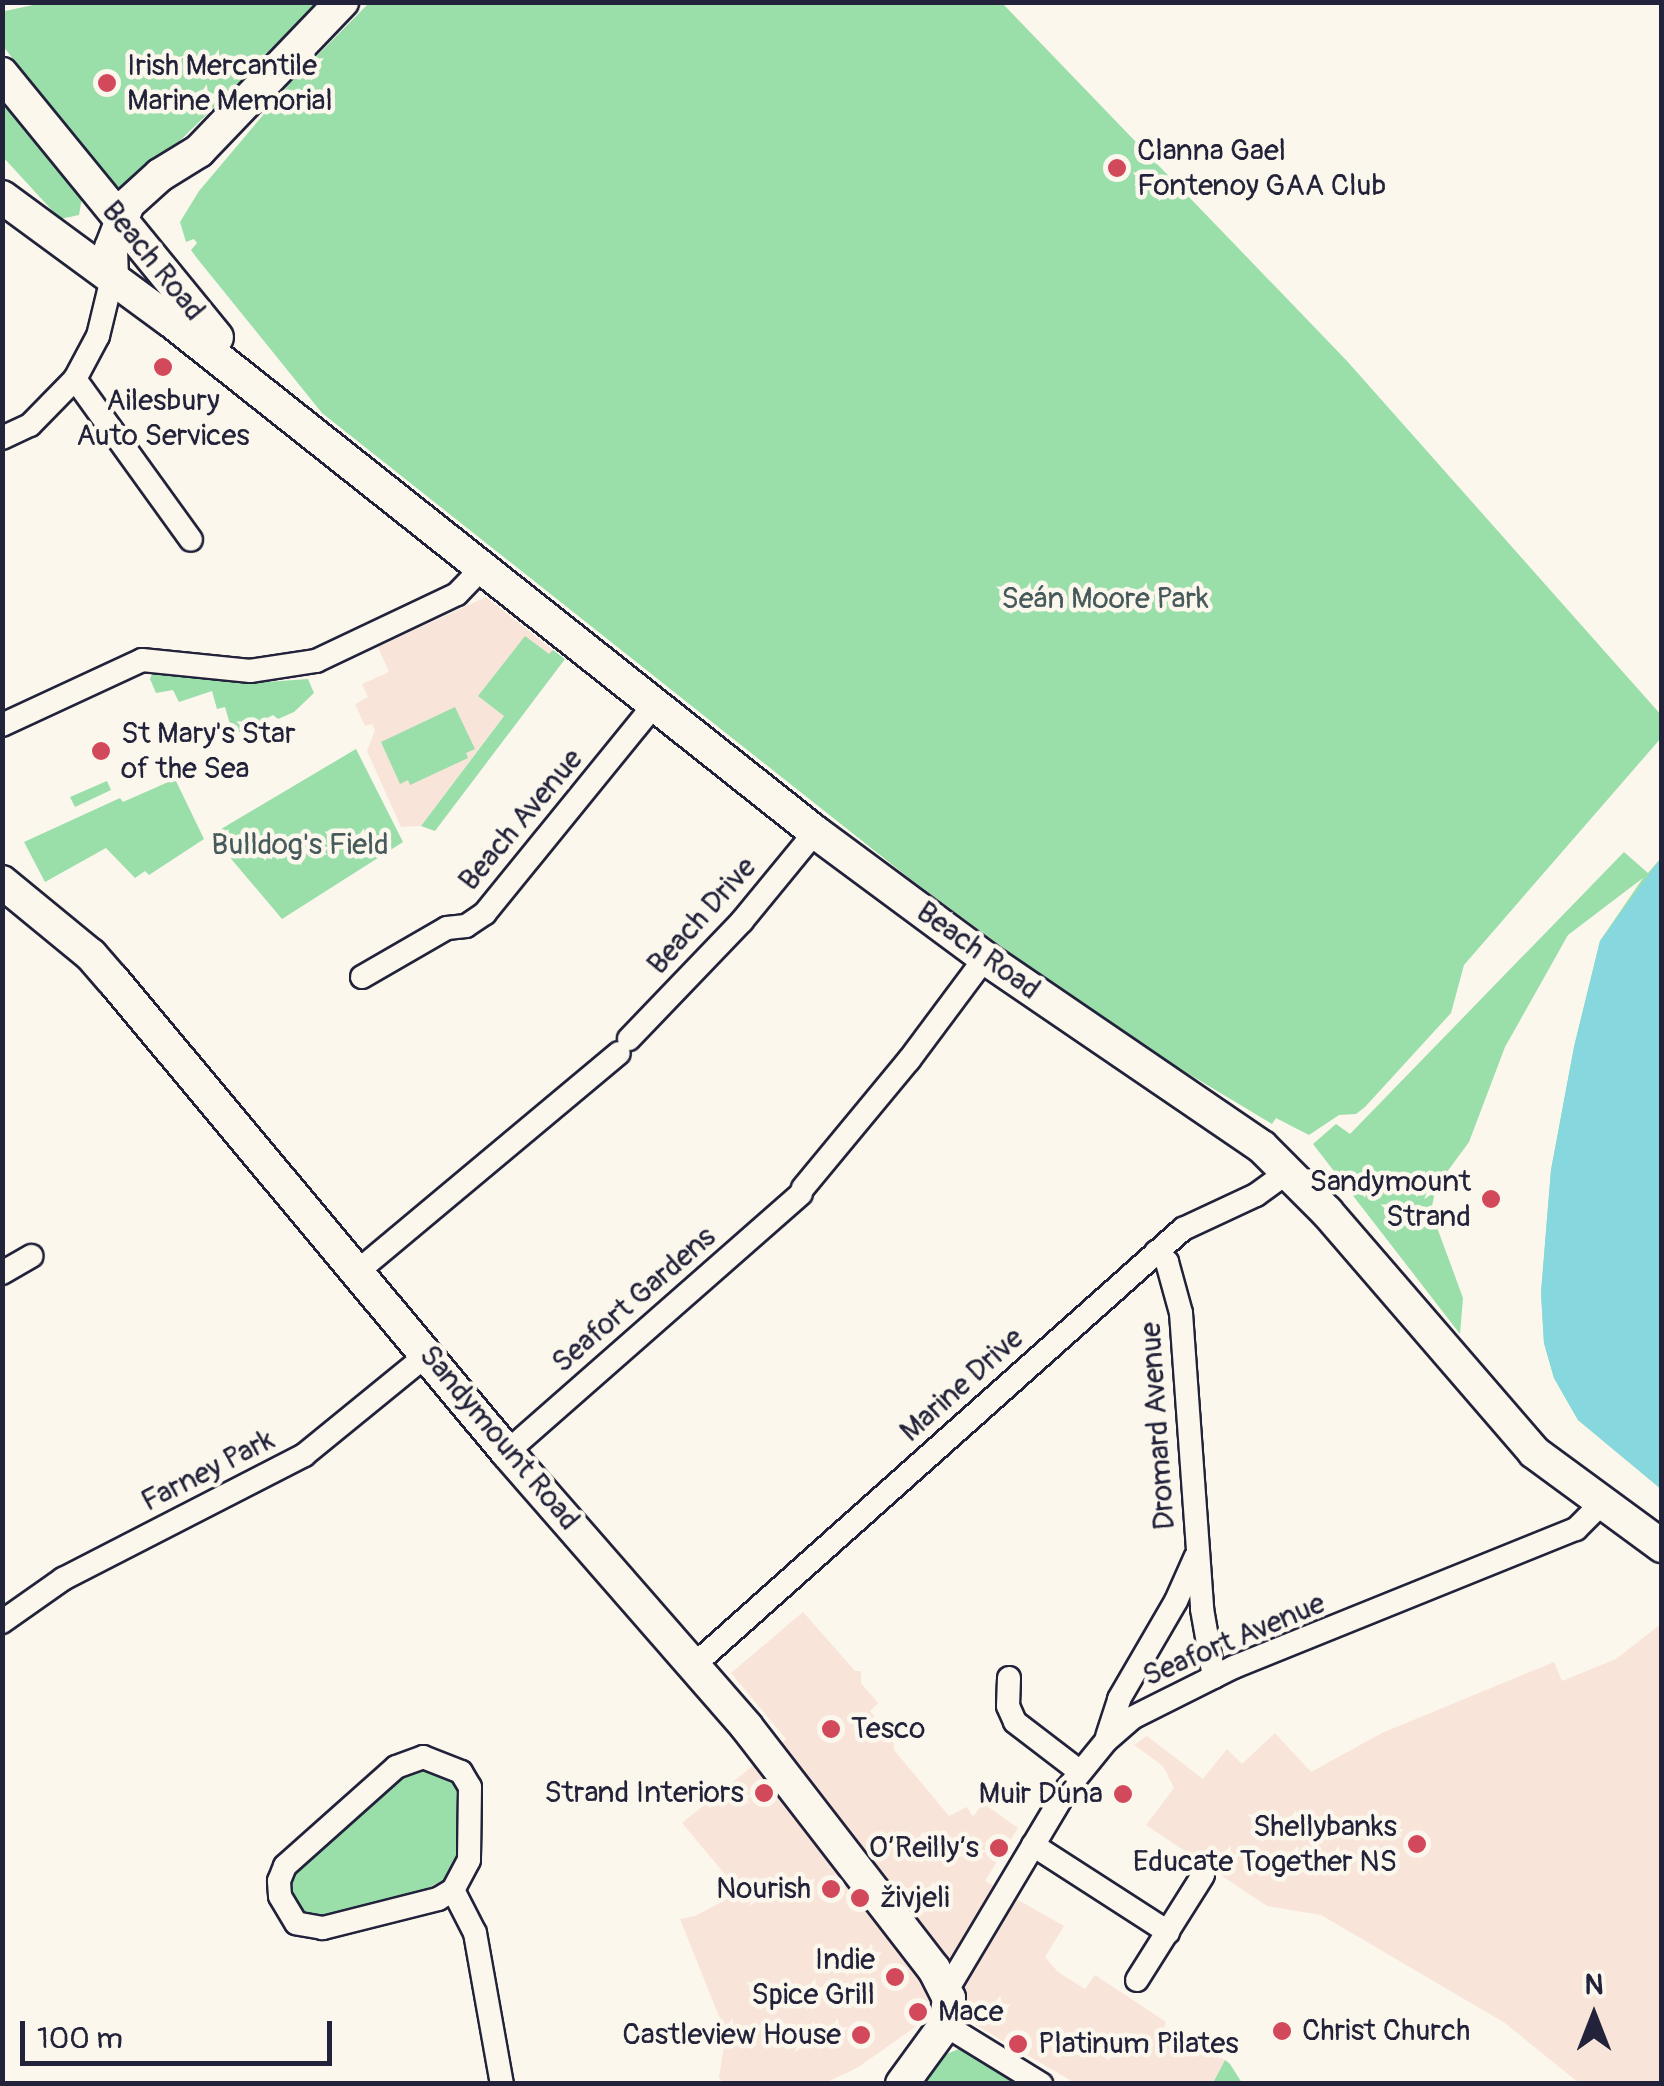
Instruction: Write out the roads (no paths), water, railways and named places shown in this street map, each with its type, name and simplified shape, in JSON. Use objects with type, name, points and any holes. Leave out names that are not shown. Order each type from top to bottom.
[{"type":"main road","points":[[112,278],[111,248],[128,204],[160,174],[199,151],[342,2]]},
{"type":"main road","name":"Beach Road","points":[[2,74],[196,315],[314,438]]},
{"type":"main road","name":"Beach Road","points":[[2,178],[43,231]]},
{"type":"main road","name":"Beach Road","points":[[2,197],[483,567],[816,832],[985,958],[1240,1131],[1327,1212],[1534,1452],[1662,1546]]},
{"type":"main road","name":"Sandymount Road","points":[[2,882],[91,955],[693,1666],[884,1902],[947,1990]]},
{"type":"main road","points":[[902,2084],[945,2025],[947,1990]]},
{"type":"street","points":[[2,438],[30,424],[75,379],[98,336],[112,278]]},
{"type":"street","points":[[75,379],[191,540]]},
{"type":"street","points":[[2,725],[142,660],[250,671],[316,661],[458,594],[483,567]]},
{"type":"street","name":"Beach Avenue","points":[[362,977],[446,928],[466,926],[484,913],[655,704]]},
{"type":"street","name":"Beach Drive","points":[[357,1272],[624,1046],[742,921],[816,832]]},
{"type":"street","name":"Seafort Gardens","points":[[508,1452],[802,1191],[985,958]]},
{"type":"street","name":"Marine Drive","points":[[693,1666],[1183,1229],[1256,1195],[1286,1174]]},
{"type":"street","name":"Dromard Avenue","points":[[1106,1740],[1119,1699],[1196,1553],[1181,1313],[1167,1262],[1156,1252]]},
{"type":"street","points":[[2,1273],[32,1256]]},
{"type":"street","name":"Farney Park","points":[[2,1622],[52,1585],[304,1455],[428,1354]]},
{"type":"street","name":"Seafort Avenue","points":[[947,1990],[1080,1771],[1106,1740],[1132,1718],[1214,1677],[1576,1529],[1603,1502]]},
{"type":"street","points":[[1196,1553],[1214,1677]]},
{"type":"street","points":[[1010,1678],[1008,1706],[1015,1722],[1080,1771]]},
{"type":"street","points":[[423,1756],[460,1772],[470,1786],[469,1860],[453,1890],[438,1899],[315,1928],[289,1916],[279,1881],[285,1866],[381,1780],[423,1756]]},
{"type":"street","points":[[1032,1845],[1168,1932]]},
{"type":"street","points":[[1136,1980],[1203,1875]]},
{"type":"street","points":[[453,1890],[466,1909],[475,1934],[502,2084]]},
{"type":"street","points":[[945,2025],[1041,2084]]},
{"type":"water","points":[[1661,858],[1661,1489],[1578,1420],[1554,1378],[1544,1343],[1541,1293],[1551,1170],[1574,1047],[1600,941]]},
{"type":"place","name":"Irish Mercantile Marine Memorial","points":[[107,83]]},
{"type":"place","name":"Clanna Gael Fontenoy GAA Club","points":[[1117,168]]},
{"type":"place","name":"Ailesbury Auto Services","points":[[163,367]]},
{"type":"place","name":"St Mary's Star of the Sea","points":[[101,751]]},
{"type":"place","name":"Sandymount Strand","points":[[1491,1199]]},
{"type":"place","name":"Tesco","points":[[831,1729]]},
{"type":"place","name":"Strand Interiors","points":[[764,1793]]},
{"type":"place","name":"Muir Dúna","points":[[1123,1794]]},
{"type":"place","name":"Shellybanks Educate Together NS","points":[[1417,1844]]},
{"type":"place","name":"O’Reilly’s","points":[[999,1848]]},
{"type":"place","name":"Nourish","points":[[831,1889]]},
{"type":"place","name":"živjeli","points":[[860,1898]]},
{"type":"place","name":"Indie Spice Grill","points":[[895,1977]]},
{"type":"place","name":"Mace","points":[[918,2012]]},
{"type":"place","name":"Christ Church","points":[[1282,2031]]},
{"type":"place","name":"Castleview House","points":[[861,2035]]},
{"type":"place","name":"Platinum Pilates","points":[[1018,2044]]},
{"type":"park label","name":"Seán Moore Park","points":[[1105,599]]},
{"type":"park label","name":"Bulldog's Field","points":[[300,845]]}]
